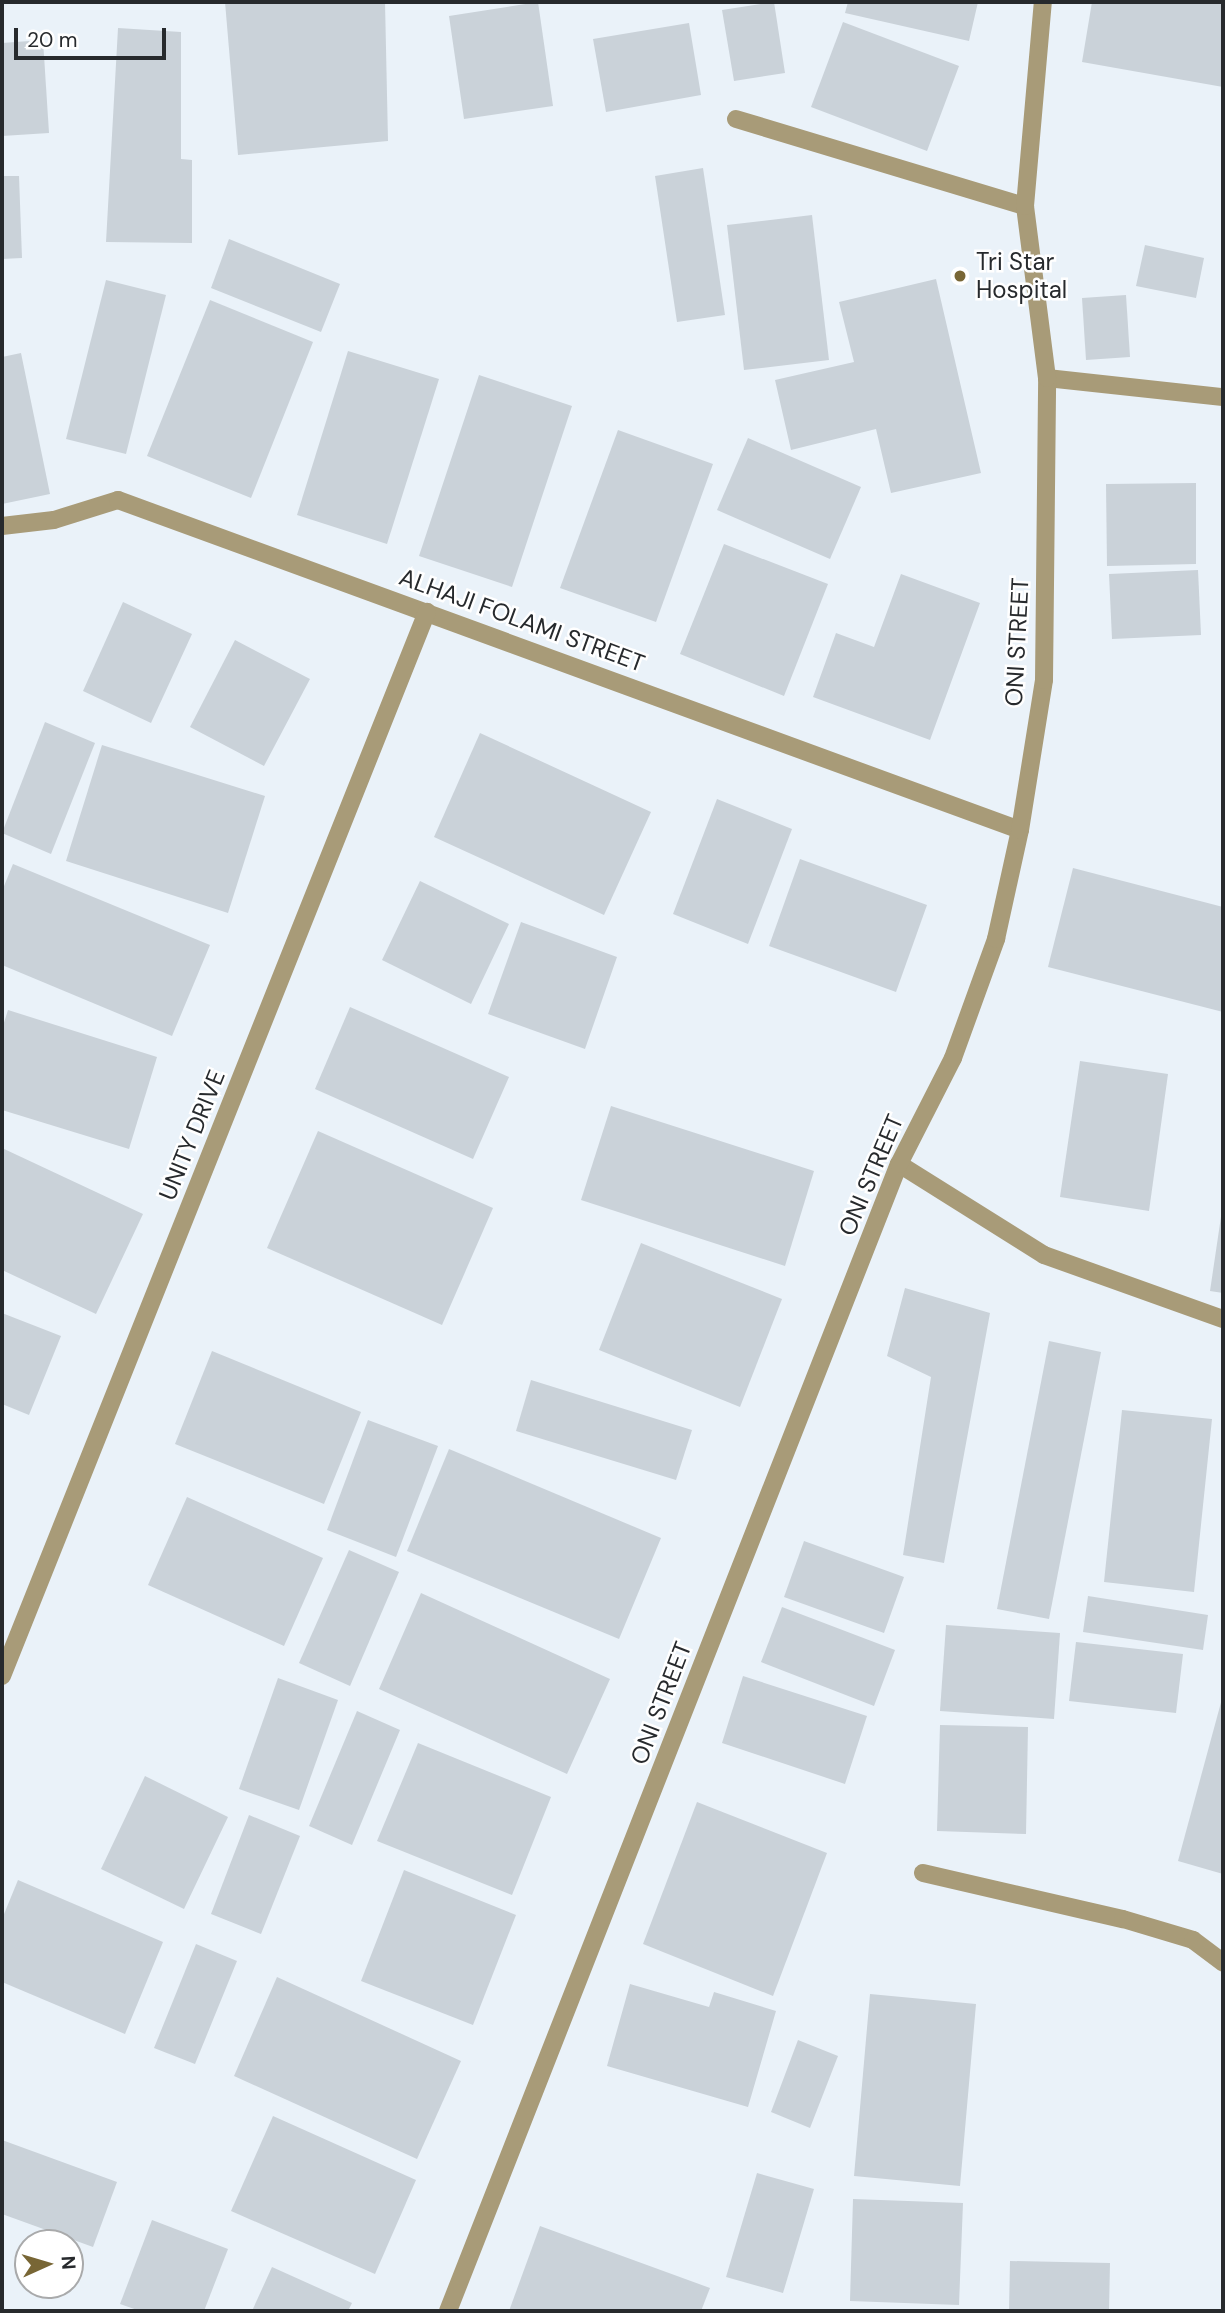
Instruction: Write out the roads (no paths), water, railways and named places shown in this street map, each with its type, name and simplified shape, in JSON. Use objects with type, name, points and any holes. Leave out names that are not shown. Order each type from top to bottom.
[{"type":"street","name":"ONI STREET","points":[[448,2311],[899,1164],[957,1046],[996,939],[1020,830],[1044,680],[1047,378],[1025,206],[1043,2]]},
{"type":"street","points":[[736,119],[1025,206]]},
{"type":"street","points":[[1047,378],[1223,397]]},
{"type":"street","name":"ALHAJI FOLAMI STREET","points":[[2,526],[54,520],[118,500],[1020,830]]},
{"type":"street","name":"UNITY DRIVE","points":[[2,1676],[427,611]]},
{"type":"street","points":[[899,1164],[1044,1255],[1223,1319]]},
{"type":"street","points":[[923,1873],[1123,1919],[1193,1940],[1223,1963]]},
{"type":"place","name":"Tri Star Hospital","points":[[960,276]]}]
